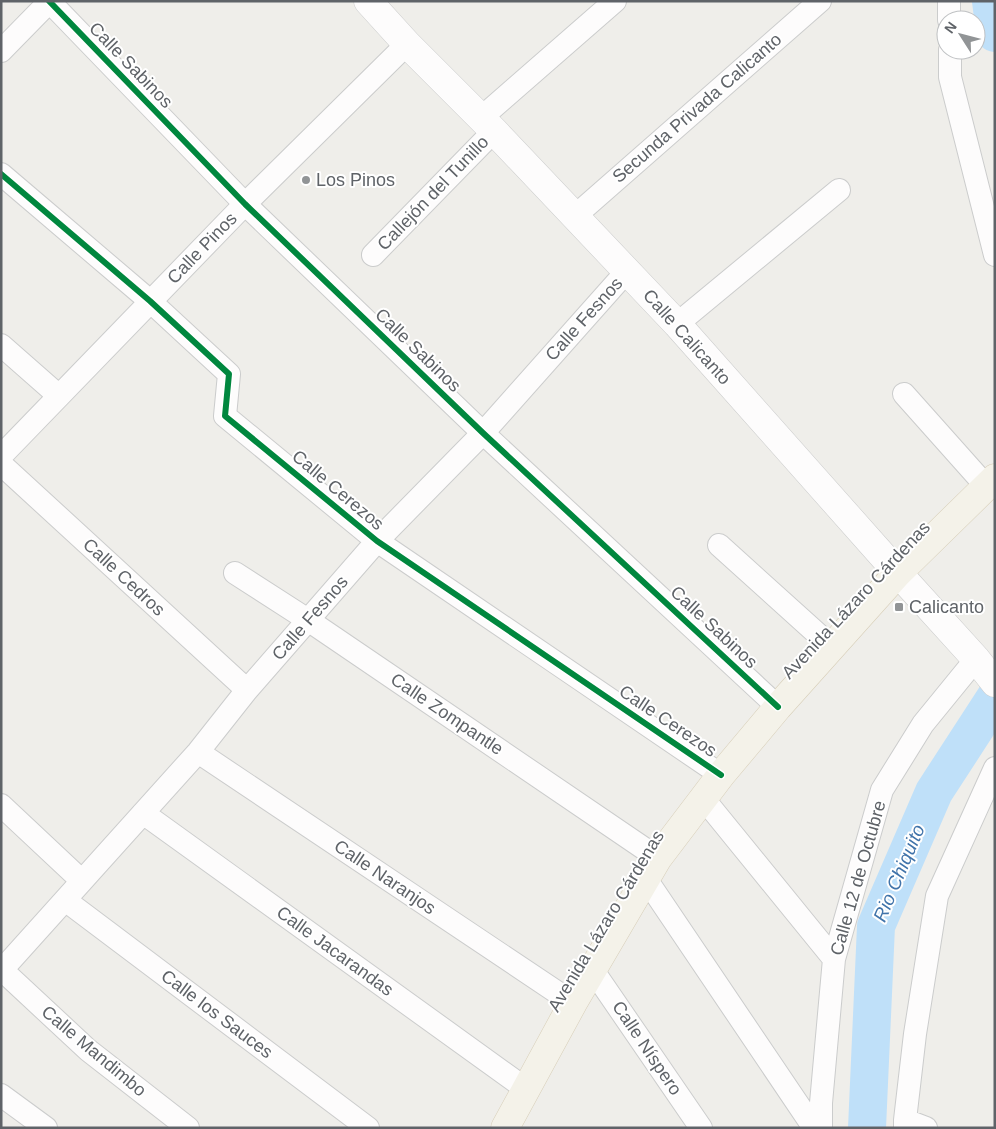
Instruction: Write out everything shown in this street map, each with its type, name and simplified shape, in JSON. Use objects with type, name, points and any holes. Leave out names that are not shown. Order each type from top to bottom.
[{"type":"main road","name":"Avenida Lázaro Cárdenas","points":[[505,1128],[572,1003],[652,868],[703,798],[778,708],[898,573],[990,482]]},
{"type":"street","name":"Calle Calicanto","points":[[368,1],[407,44],[487,124],[677,324],[986,672]]},
{"type":"street","name":"Callejón del Tunillo","points":[[373,255],[487,124],[615,1]]},
{"type":"street","name":"Secunda Privada Calicanto","points":[[575,216],[820,1]]},
{"type":"street","points":[[1,51],[49,2]]},
{"type":"street","name":"Calle Sabinos","points":[[49,2],[244,204],[483,433],[778,708]]},
{"type":"street","name":"Calle Pinos","points":[[1,456],[244,204],[407,44]]},
{"type":"street","points":[[950,60],[950,77],[995,255]]},
{"type":"street","name":"Calle Cerezos","points":[[1,174],[150,302],[229,374],[225,416],[377,541],[721,775]]},
{"type":"street","points":[[677,324],[840,190]]},
{"type":"street","name":"Calle Fesnos","points":[[2,970],[198,752],[247,690],[377,541],[483,433],[627,271]]},
{"type":"street","points":[[1,345],[59,396]]},
{"type":"street","points":[[904,394],[990,482]]},
{"type":"street","name":"Calle Cedros","points":[[1,464],[247,690]]},
{"type":"street","points":[[719,545],[832,647]]},
{"type":"street","name":"Calle Zompantle","points":[[234,573],[308,620],[652,868]]},
{"type":"street","name":"Calle 12 de Octubre","points":[[821,1128],[821,1103],[834,959],[882,790],[923,724],[986,672]]},
{"type":"street","name":"Calle Naranjos","points":[[198,752],[572,1003]]},
{"type":"street","points":[[926,1128],[905,1124],[915,1034],[937,896],[995,768]]},
{"type":"street","points":[[703,798],[834,959]]},
{"type":"street","points":[[1,805],[82,881]]},
{"type":"street","name":"Calle Jacarandas","points":[[143,813],[526,1089]]},
{"type":"street","points":[[652,868],[814,1128]]},
{"type":"street","name":"Calle los Sauces","points":[[65,900],[368,1128]]},
{"type":"street","name":"Calle Níspero","points":[[592,969],[701,1128]]},
{"type":"street","name":"Calle Mandimbo","points":[[2,970],[88,1050],[188,1128]]},
{"type":"street","points":[[1,1095],[46,1128]]},
{"type":"waterway","name":"Rio Chiquito","points":[[991,1],[995,33]]},
{"type":"waterway","name":"Rio Chiquito","points":[[867,1128],[876,926],[934,792],[995,698]]},
{"type":"cycle path","points":[[49,1],[245,204],[483,433],[778,707]]},
{"type":"cycle path","points":[[1,174],[150,301],[229,374],[225,416],[377,541],[721,775]]},
{"type":"place","name":"Los Pinos","points":[[306,180]]},
{"type":"place","name":"Calicanto","points":[[899,607]]}]
